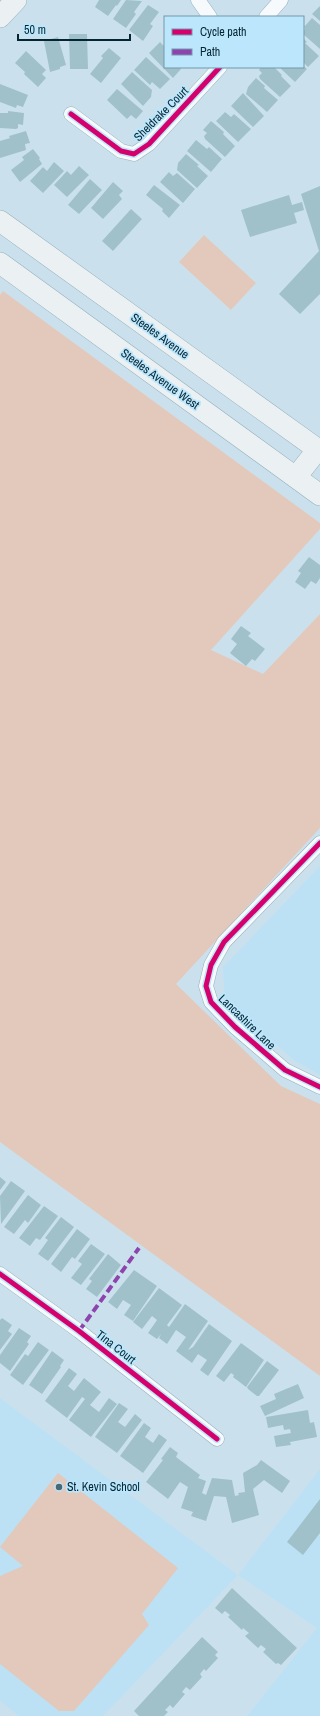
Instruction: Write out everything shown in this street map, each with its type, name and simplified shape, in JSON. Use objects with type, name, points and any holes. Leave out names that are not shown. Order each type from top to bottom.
[{"type":"main road","points":[[0,17],[16,0]]},
{"type":"main road","name":"Steeles Avenue","points":[[0,221],[319,450]]},
{"type":"main road","name":"Steeles Avenue West","points":[[0,264],[320,495]]},
{"type":"main road","points":[[296,477],[319,450]]},
{"type":"street","points":[[198,0],[209,16]]},
{"type":"street","points":[[267,16],[281,0]]},
{"type":"street","name":"Sheldrake Court","points":[[71,114],[121,151],[134,154],[149,144],[219,68]]},
{"type":"street","name":"Lancashire Lane","points":[[320,843],[224,942],[211,965],[206,986],[210,1002],[235,1027],[285,1070],[320,1087]]},
{"type":"street","name":"Tina Court","points":[[0,1274],[79,1331],[217,1439]]},
{"type":"shaded area","points":[[204,235],[256,283],[231,310],[179,262]]},
{"type":"shaded area","points":[[3,291],[320,523],[320,529],[211,650],[263,674],[320,614],[320,828],[176,984],[281,1086],[320,1104],[320,1376],[0,1142],[0,295]]},
{"type":"shaded area","points":[[320,866],[320,1075],[294,1060],[225,1001],[223,967]]},
{"type":"shaded area","name":"St. Kevin School","points":[[0,1398],[238,1575],[103,1716],[19,1716],[0,1701]]},
{"type":"shaded area","points":[[320,1469],[320,1716],[247,1716],[317,1628],[238,1575]]},
{"type":"shaded area","points":[[58,1473],[178,1568],[142,1614],[149,1625],[74,1711],[59,1711],[0,1664],[0,1576],[23,1566],[0,1547]]},
{"type":"building","points":[[99,0],[121,0],[108,16],[95,7]]},
{"type":"building","points":[[126,0],[142,1],[134,12],[136,14],[126,28],[113,19]]},
{"type":"building","points":[[148,5],[159,12],[150,24],[153,26],[143,41],[129,30]]},
{"type":"building","points":[[320,6],[320,21],[312,14]]},
{"type":"building","points":[[312,18],[320,25],[320,49],[304,35],[304,27]]},
{"type":"building","points":[[69,34],[87,34],[88,69],[70,69]]},
{"type":"building","points":[[58,37],[66,65],[60,67],[60,69],[50,72],[44,41]]},
{"type":"building","points":[[304,39],[307,42],[305,43],[319,56],[308,67],[304,63]]},
{"type":"building","points":[[160,42],[164,46],[164,68],[181,69],[173,78],[149,53]]},
{"type":"building","points":[[109,48],[121,58],[101,83],[90,74],[103,58],[101,56]]},
{"type":"building","points":[[26,51],[46,70],[42,74],[46,78],[38,87],[15,63]]},
{"type":"building","points":[[146,57],[170,79],[160,89],[152,82],[150,85],[134,70]]},
{"type":"building","points":[[304,67],[307,69],[295,82],[280,68],[304,68]]},
{"type":"building","points":[[260,68],[275,68],[291,86],[280,97],[260,79],[259,76],[262,73],[259,70]]},
{"type":"building","points":[[132,72],[152,90],[151,97],[143,106],[121,84]]},
{"type":"building","points":[[256,78],[265,86],[264,88],[278,100],[267,112],[246,94],[248,87]]},
{"type":"building","points":[[0,84],[28,95],[23,107],[17,105],[16,108],[0,102]]},
{"type":"building","points":[[117,89],[143,111],[136,119],[131,115],[127,119],[107,100]]},
{"type":"building","points":[[243,93],[264,116],[253,127],[231,106]]},
{"type":"building","points":[[8,111],[24,113],[23,125],[18,124],[18,128],[16,129],[0,128],[0,113],[8,113]]},
{"type":"building","points":[[225,112],[231,117],[234,114],[251,129],[238,142],[216,121]]},
{"type":"building","points":[[211,121],[224,132],[223,134],[235,146],[225,157],[205,139],[204,136],[207,133],[203,130]]},
{"type":"building","points":[[26,131],[30,143],[25,144],[26,150],[0,158],[0,141],[10,138],[9,136]]},
{"type":"building","points":[[196,140],[207,149],[209,147],[222,159],[211,172],[187,151]]},
{"type":"building","points":[[33,149],[40,158],[39,159],[42,164],[20,182],[11,170],[24,160],[22,157]]},
{"type":"building","points":[[186,154],[199,165],[197,166],[208,176],[197,188],[177,170],[178,163]]},
{"type":"building","points":[[54,162],[64,171],[43,193],[30,181],[43,167],[47,171]]},
{"type":"building","points":[[79,166],[89,175],[67,197],[54,185],[67,171],[71,175]]},
{"type":"building","points":[[169,172],[173,176],[177,173],[195,189],[183,203],[160,182]]},
{"type":"building","points":[[90,179],[102,190],[79,214],[68,205]]},
{"type":"building","points":[[113,182],[123,191],[119,195],[122,199],[103,219],[91,208]]},
{"type":"building","points":[[154,185],[180,205],[169,218],[162,211],[163,209],[146,195]]},
{"type":"building","points":[[320,186],[320,294],[300,314],[279,294],[319,251],[301,194]]},
{"type":"building","points":[[289,195],[292,205],[302,202],[304,210],[294,213],[297,223],[250,237],[241,210]]},
{"type":"building","points":[[131,209],[142,219],[113,251],[102,241]]},
{"type":"building","points":[[309,557],[320,565],[320,578],[316,584],[311,581],[305,589],[295,582],[301,573],[298,571]]},
{"type":"building","points":[[241,626],[251,633],[248,636],[265,649],[255,661],[252,659],[246,666],[230,653],[237,644],[231,639]]},
{"type":"building","points":[[0,1177],[6,1182],[0,1190]]},
{"type":"building","points":[[11,1181],[25,1191],[1,1224],[0,1196]]},
{"type":"building","points":[[28,1195],[41,1205],[28,1223],[25,1220],[14,1234],[4,1227]]},
{"type":"building","points":[[44,1206],[58,1216],[40,1240],[36,1238],[30,1246],[19,1238]]},
{"type":"building","points":[[61,1217],[74,1227],[48,1261],[38,1254],[48,1240],[45,1238]]},
{"type":"building","points":[[77,1229],[90,1239],[75,1259],[72,1257],[61,1272],[51,1264]]},
{"type":"building","points":[[91,1244],[105,1254],[81,1285],[71,1278],[82,1264],[78,1261]]},
{"type":"building","points":[[108,1254],[121,1265],[97,1297],[86,1289],[92,1281],[89,1279]]},
{"type":"building","points":[[134,1270],[157,1286],[133,1321],[124,1315],[131,1305],[123,1300],[117,1309],[108,1302]]},
{"type":"building","points":[[159,1288],[182,1305],[167,1325],[169,1327],[185,1304],[208,1321],[188,1350],[193,1347],[209,1324],[232,1341],[208,1376],[200,1370],[207,1360],[198,1354],[192,1363],[176,1351],[186,1337],[176,1330],[167,1344],[159,1338],[161,1334],[157,1339],[148,1333],[157,1320],[152,1316],[142,1329],[133,1322]]},
{"type":"building","points":[[2,1318],[12,1325],[8,1331],[12,1334],[0,1350],[0,1320]]},
{"type":"building","points":[[19,1328],[31,1336],[27,1342],[29,1344],[10,1371],[0,1363],[0,1355]]},
{"type":"building","points":[[38,1342],[49,1350],[23,1385],[10,1375],[25,1354],[28,1356]]},
{"type":"building","points":[[241,1343],[264,1360],[246,1387],[233,1377],[234,1375],[231,1373],[224,1382],[216,1376]]},
{"type":"building","points":[[52,1351],[64,1360],[60,1366],[61,1367],[42,1394],[29,1385]]},
{"type":"building","points":[[267,1361],[279,1370],[259,1396],[257,1396],[247,1387]]},
{"type":"building","points":[[69,1368],[77,1374],[68,1386],[74,1391],[84,1378],[101,1392],[90,1405],[99,1412],[109,1398],[117,1404],[91,1437],[69,1420],[85,1399],[82,1397],[67,1418],[45,1401]]},
{"type":"building","points":[[298,1384],[304,1398],[265,1416],[260,1406],[276,1399],[274,1394]]},
{"type":"building","points":[[119,1403],[128,1409],[118,1422],[125,1427],[135,1414],[142,1420],[117,1453],[95,1437]]},
{"type":"building","points":[[308,1410],[310,1423],[314,1422],[317,1437],[290,1442],[291,1445],[276,1447],[274,1436],[291,1433],[290,1429],[284,1430],[283,1425],[268,1428],[266,1417]]},
{"type":"building","points":[[144,1423],[151,1428],[145,1437],[153,1443],[159,1434],[167,1440],[143,1473],[120,1456]]},
{"type":"building","points":[[170,1447],[178,1453],[176,1457],[200,1475],[198,1478],[206,1481],[202,1493],[206,1495],[212,1478],[232,1480],[235,1496],[239,1495],[238,1493],[245,1492],[243,1473],[257,1465],[261,1460],[290,1481],[282,1493],[264,1480],[253,1489],[259,1515],[232,1523],[226,1497],[214,1496],[206,1521],[191,1516],[193,1512],[181,1508],[188,1487],[180,1482],[168,1499],[146,1482],[163,1460],[161,1459]]},
{"type":"building","points":[[320,1499],[320,1533],[303,1555],[287,1542]]},
{"type":"building","points":[[232,1588],[297,1648],[281,1665],[278,1663],[276,1664],[263,1652],[266,1649],[261,1645],[258,1648],[245,1636],[249,1633],[243,1628],[242,1630],[228,1617],[230,1615],[225,1611],[222,1614],[215,1608]]},
{"type":"building","points":[[202,1637],[218,1652],[215,1655],[218,1658],[206,1671],[204,1669],[200,1674],[202,1677],[190,1690],[186,1687],[182,1692],[185,1694],[173,1708],[170,1705],[165,1710],[168,1712],[164,1716],[139,1716],[134,1711]]},
{"type":"marked path","points":[[79,1331],[139,1248]]},
{"type":"cycle path","points":[[71,114],[121,151],[134,154],[149,144],[219,68]]},
{"type":"cycle path","points":[[320,843],[224,942],[211,965],[206,986],[211,1002],[235,1027],[285,1070],[320,1087]]},
{"type":"cycle path","points":[[0,1274],[79,1331],[217,1439]]},
{"type":"place","name":"St. Kevin School","points":[[59,1487]]}]
